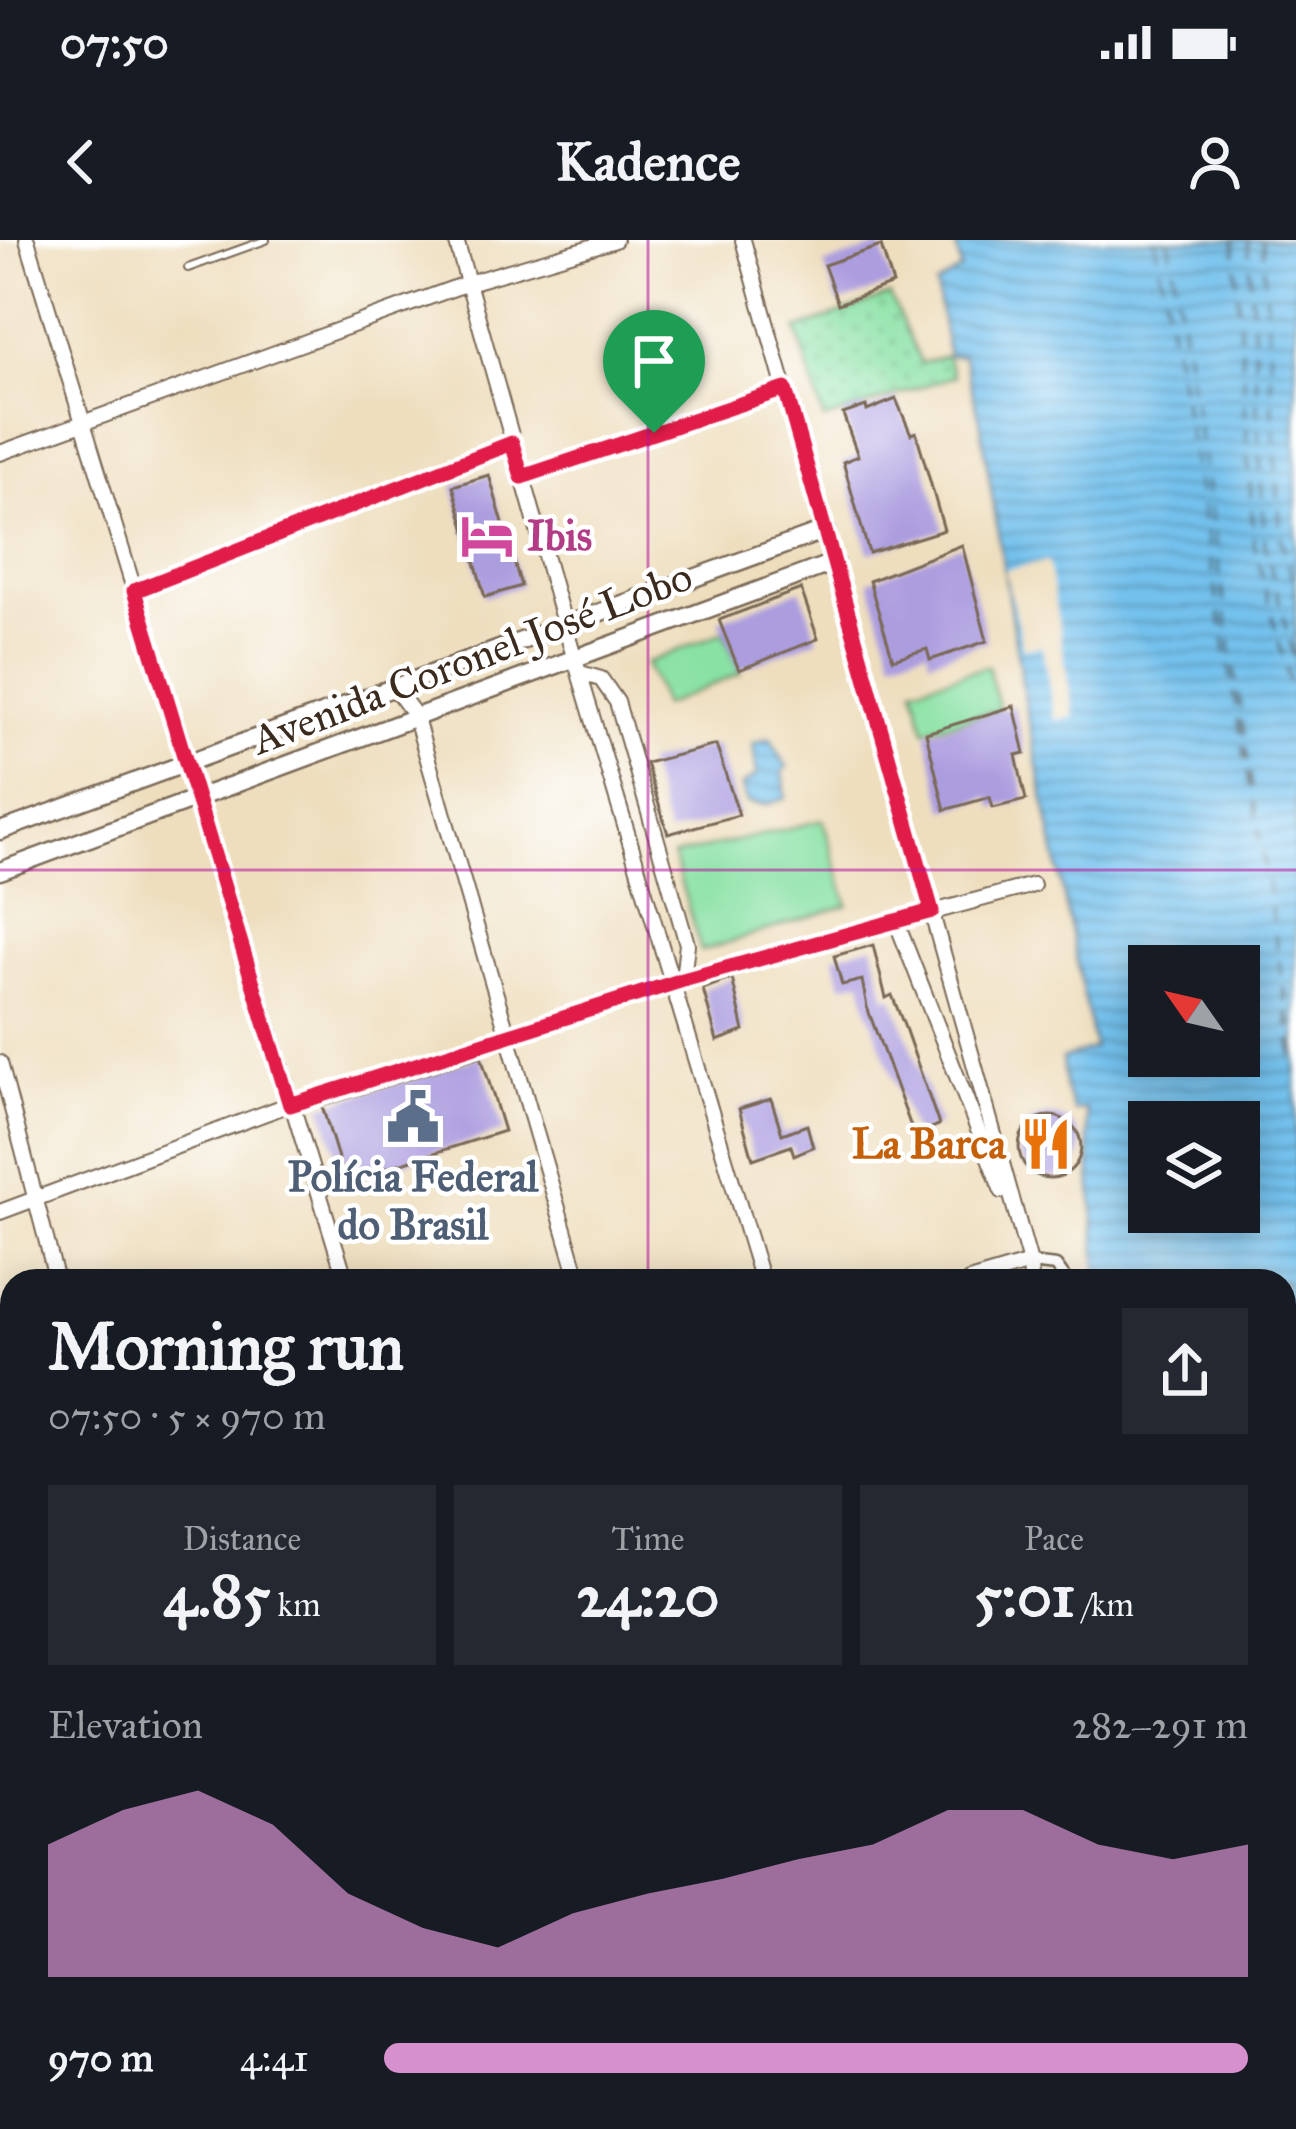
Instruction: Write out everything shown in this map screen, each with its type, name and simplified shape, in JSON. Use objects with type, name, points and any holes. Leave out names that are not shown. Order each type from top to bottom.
[{"type":"street","points":[[27,240],[342,1269]]},
{"type":"street","points":[[455,240],[564,623],[679,981],[759,1269]]},
{"type":"street","points":[[0,452],[468,283],[615,240]]},
{"type":"street","points":[[743,240],[1030,1269]]},
{"type":"street","points":[[522,477],[785,389]]},
{"type":"street","points":[[134,591],[512,443]]},
{"type":"street","name":"Avenida Coronel José Lobo","points":[[0,831],[826,530]]},
{"type":"street","name":"Avenida Coronel José Lobo","points":[[0,871],[415,715],[577,664],[835,562]]},
{"type":"street","points":[[577,664],[602,679],[617,702],[687,944],[679,981]]},
{"type":"street","points":[[394,687],[415,715],[576,1269]]},
{"type":"street","points":[[0,1212],[290,1105],[679,981],[1033,884]]},
{"type":"street","points":[[896,921],[1030,1262]]},
{"type":"street","points":[[0,1063],[54,1269]]},
{"type":"street","points":[[1008,1269],[1030,1262],[1058,1269]]},
{"type":"lane","points":[[188,268],[266,240]]},
{"type":"green space","points":[[890,295],[921,363],[946,356],[954,376],[824,420],[797,330]]},
{"type":"green space","points":[[723,632],[741,673],[663,706],[646,663]]},
{"type":"green space","points":[[988,666],[999,709],[925,730],[914,687]]},
{"type":"green space","points":[[823,820],[848,905],[701,951],[673,856]]},
{"type":"water","points":[[955,240],[1296,240],[1296,1269],[1098,1269],[1086,1109],[1074,1111],[1062,1059],[1094,1048],[1025,702],[980,420],[963,356],[948,356],[936,286],[961,270]]},
{"type":"water","points":[[770,738],[787,767],[783,771],[786,798],[765,805],[747,803],[741,786],[757,775],[753,743]]},
{"type":"pier","points":[[1048,562],[1074,717],[1055,720],[1042,646],[1023,648],[1005,570]]},
{"type":"building","points":[[881,246],[893,284],[838,304],[824,265]]},
{"type":"building","points":[[896,399],[911,434],[916,432],[944,530],[869,553],[843,462],[858,456],[843,414],[866,406],[867,411]]},
{"type":"building","name":"Ibis","points":[[489,475],[521,586],[485,597],[453,486]]},
{"type":"building","points":[[962,545],[987,641],[930,660],[927,649],[893,659],[869,581]]},
{"type":"building","points":[[801,589],[818,639],[739,670],[719,620]]},
{"type":"building","points":[[1014,706],[1025,753],[1016,755],[1026,800],[993,808],[990,797],[945,810],[926,733]]},
{"type":"building","points":[[716,745],[739,815],[668,834],[646,763]]},
{"type":"building","points":[[873,945],[886,998],[892,995],[939,1125],[914,1135],[867,1007],[862,980],[842,985],[834,956]]},
{"type":"building","points":[[732,978],[744,1031],[717,1041],[703,989]]},
{"type":"building","name":"Polícia Federal do Brasil","points":[[481,1056],[504,1131],[345,1181],[322,1106]]},
{"type":"building","points":[[771,1099],[782,1134],[807,1125],[813,1147],[794,1155],[791,1146],[753,1159],[739,1109]]},
{"type":"building","points":[[1050,1116],[1072,1125],[1081,1147],[1072,1169],[1050,1178],[1028,1169],[1019,1147],[1028,1125]]},
{"type":"ferry route","points":[[1155,240],[1250,788]]},
{"type":"ferry route","points":[[1169,240],[1296,1073]]},
{"type":"ferry route","points":[[1234,240],[1254,544],[1296,709]]},
{"type":"ferry route","points":[[1248,240],[1265,545],[1296,666]]},
{"type":"ferry route","points":[[1262,240],[1281,538],[1296,592]]},
{"type":"ferry route","points":[[1285,987],[1296,1050]]},
{"type":"place","name":"Ibis","points":[[487,536]]},
{"type":"place","name":"Polícia Federal do Brasil","points":[[413,1117]]},
{"type":"place","name":"La Barca","points":[[1046,1144]]},
{"type":"route","points":[[785,389],[932,911],[683,980],[290,1105],[134,591],[512,443],[522,477],[654,433],[785,389]]}]
